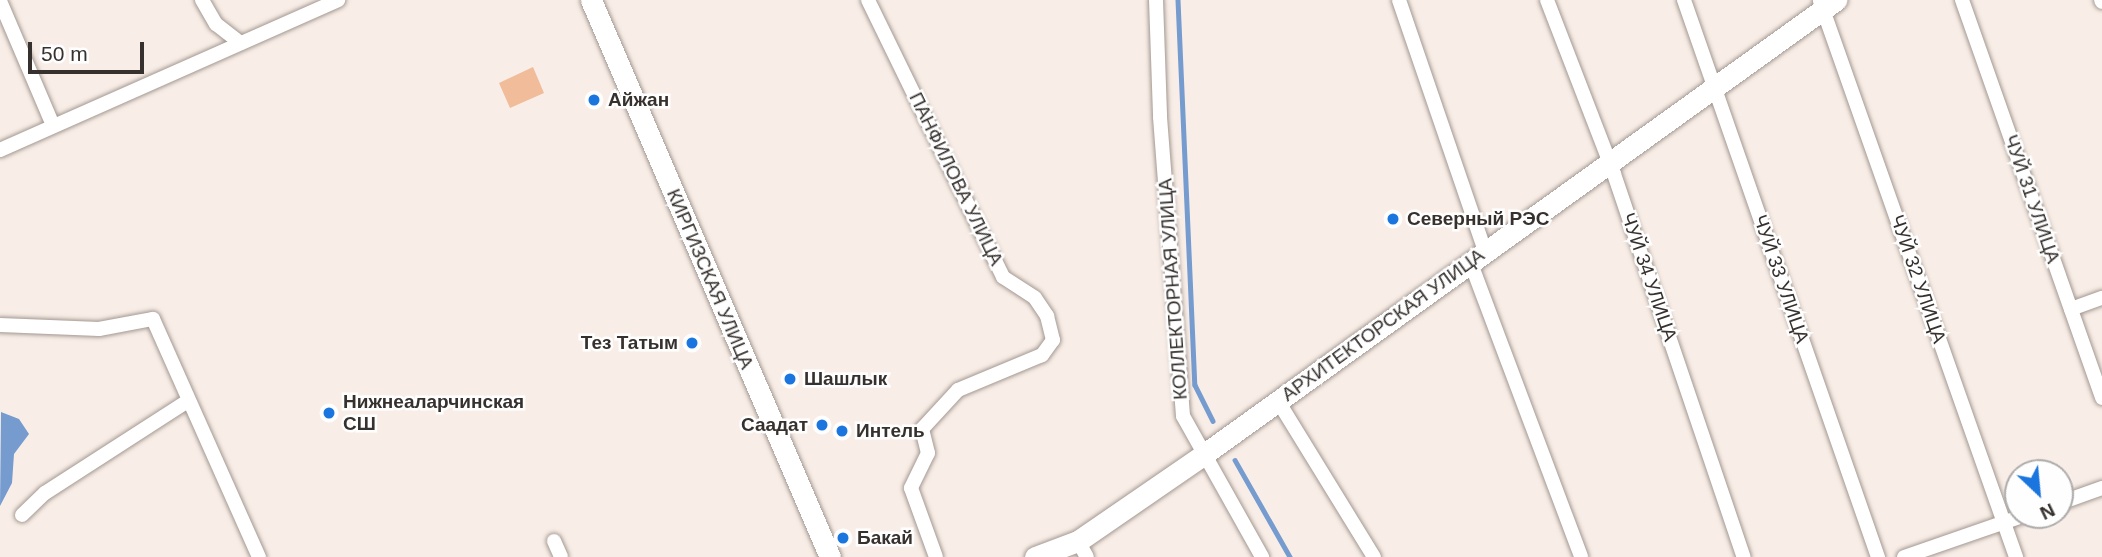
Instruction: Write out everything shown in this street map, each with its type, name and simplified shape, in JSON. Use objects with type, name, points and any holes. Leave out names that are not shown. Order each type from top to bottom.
[{"type":"street","points":[[202,0],[216,24],[240,43]]},
{"type":"street","points":[[0,150],[338,0]]},
{"type":"street","name":"КИРГИЗСКАЯ УЛИЦА","points":[[591,0],[830,557]]},
{"type":"street","name":"ПАНФИЛОВА УЛИЦА","points":[[868,0],[1003,276],[1035,298],[1047,316],[1053,340],[1042,355],[958,390],[922,429],[928,453],[911,488],[936,557]]},
{"type":"street","name":"КОЛЛЕКТОРНАЯ УЛИЦА","points":[[1156,0],[1160,117],[1183,416],[1262,557]]},
{"type":"street","points":[[1399,0],[1478,256],[1581,557]]},
{"type":"street","name":"ЧУЙ 34 УЛИЦА","points":[[1547,0],[1609,163],[1744,557]]},
{"type":"street","name":"ЧУЙ 33 УЛИЦА","points":[[1684,0],[1878,557]]},
{"type":"street","name":"ЧУЙ 31 УЛИЦА","points":[[1962,0],[2102,398]]},
{"type":"street","points":[[0,1],[52,125]]},
{"type":"street","name":"АРХИТЕКТОРСКАЯ УЛИЦА","points":[[1035,557],[1083,549],[1203,455],[1714,88],[1826,3]]},
{"type":"street","name":"ЧУЙ 32 УЛИЦА","points":[[1826,3],[2016,557]]},
{"type":"street","points":[[2071,309],[2102,298]]},
{"type":"street","points":[[0,325],[99,329],[153,319],[259,557]]},
{"type":"street","points":[[22,515],[45,493],[188,401]]},
{"type":"street","points":[[1278,401],[1374,557]]},
{"type":"street","points":[[2074,498],[2102,488]]},
{"type":"street","points":[[1904,557],[2003,522]]},
{"type":"street","points":[[554,541],[561,557]]},
{"type":"shaded area","points":[[533,67],[544,93],[510,108],[499,83]]},
{"type":"water","points":[[1,412],[19,419],[29,434],[14,454],[12,483],[0,506]]},
{"type":"waterway","points":[[1178,0],[1195,385],[1213,421]]},
{"type":"waterway","points":[[1235,460],[1290,557]]},
{"type":"place","name":"Айжан","points":[[594,100]]},
{"type":"place","name":"Северный РЭС","points":[[1393,219]]},
{"type":"place","name":"Тез Татым","points":[[692,343]]},
{"type":"place","name":"Шашлык","points":[[790,379]]},
{"type":"place","name":"Нижнеаларчинская СШ","points":[[329,413]]},
{"type":"place","name":"Саадат","points":[[822,425]]},
{"type":"place","name":"Интель","points":[[842,431]]},
{"type":"place","name":"Бакай","points":[[843,538]]}]
